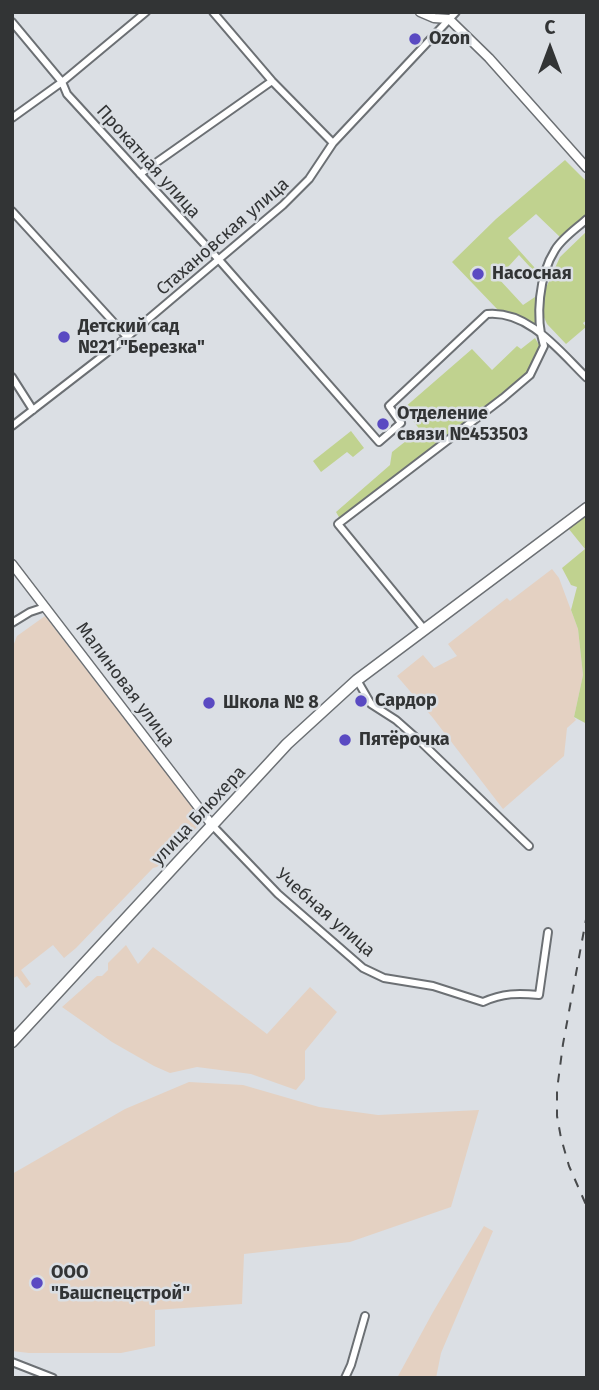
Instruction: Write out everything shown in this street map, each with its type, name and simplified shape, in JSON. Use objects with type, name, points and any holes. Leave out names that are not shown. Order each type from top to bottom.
[{"type":"main road","name":"улица Блюхера","points":[[12,1042],[287,744],[357,680],[587,508]]},
{"type":"street","points":[[12,118],[62,82],[146,12]]},
{"type":"street","points":[[213,12],[272,81],[333,143]]},
{"type":"street","points":[[420,12],[434,18],[452,16],[587,168]]},
{"type":"street","name":"Стахановская улица","points":[[12,426],[127,337],[283,205],[309,179],[333,143],[452,16]]},
{"type":"street","name":"Прокатная улица","points":[[12,22],[62,82],[67,94],[220,261],[379,442],[401,422],[388,406],[487,314],[505,314],[540,332]]},
{"type":"street","points":[[140,174],[272,81]]},
{"type":"street","points":[[12,211],[127,337]]},
{"type":"street","points":[[424,629],[338,524],[530,375],[544,346],[540,332],[540,292],[555,249],[587,219]]},
{"type":"street","points":[[540,332],[587,378]]},
{"type":"street","points":[[12,377],[33,410]]},
{"type":"street","name":"Малиновая улица","points":[[12,564],[212,825]]},
{"type":"street","points":[[12,623],[45,607]]},
{"type":"street","points":[[357,680],[371,704],[396,720],[422,743],[529,846]]},
{"type":"street","name":"Учебная улица","points":[[212,825],[278,894],[363,968],[384,978],[433,986],[483,1002],[510,993],[539,995],[548,932]]},
{"type":"street","points":[[345,1378],[365,1316]]},
{"type":"street","points":[[12,1362],[53,1378]]},
{"type":"shaded area","points":[[552,569],[559,578],[578,629],[583,675],[574,717],[576,720],[567,728],[564,756],[503,809],[397,676],[423,655],[434,668],[457,656],[448,644],[507,598],[510,601]]},
{"type":"shaded area","points":[[45,616],[200,816],[199,825],[153,868],[76,948],[64,958],[53,945],[21,970],[31,984],[26,988],[17,976],[12,979],[12,649],[17,636]]},
{"type":"shaded area","points":[[126,945],[138,964],[153,947],[267,1034],[310,987],[337,1012],[305,1051],[305,1079],[296,1090],[251,1074],[197,1067],[170,1073],[112,1042],[62,1007],[97,976],[102,976],[108,970],[108,963]]},
{"type":"shaded area","points":[[189,1082],[243,1085],[319,1107],[378,1115],[479,1110],[451,1207],[350,1242],[244,1254],[242,1304],[155,1310],[155,1346],[121,1353],[12,1351],[12,1174],[125,1109]]},
{"type":"shaded area","points":[[484,1226],[493,1231],[441,1353],[436,1378],[397,1378],[433,1312]]},
{"type":"green space","points":[[565,160],[587,182],[587,213],[561,238],[536,214],[508,238],[535,268],[541,279],[519,255],[498,278],[523,305],[538,295],[537,322],[534,324],[508,311],[498,310],[452,262],[496,219]]},
{"type":"green space","points":[[587,231],[587,320],[583,323],[586,327],[566,344],[547,324],[543,315],[545,290],[560,257]]},
{"type":"green space","points":[[535,338],[541,348],[527,374],[340,519],[336,512],[390,465],[392,452],[420,430],[404,408],[472,349],[492,370],[517,346],[521,349]]},
{"type":"green space","points":[[351,431],[364,448],[353,457],[347,452],[321,472],[313,461]]},
{"type":"green space","points":[[587,514],[587,724],[574,717],[583,675],[578,629],[571,610],[577,587],[571,585],[562,568],[585,549],[568,528]]},
{"type":"railway","points":[[587,914],[557,1090],[557,1116],[561,1138],[569,1166],[587,1207]]},
{"type":"place","name":"Ozon","points":[[415,39]]},
{"type":"place","name":"Насосная","points":[[478,274]]},
{"type":"place","name":"Детский сад №21 \"Березка\"","points":[[64,337]]},
{"type":"place","name":"Отделение связи №453503","points":[[383,424]]},
{"type":"place","name":"Сардор","points":[[361,701]]},
{"type":"place","name":"Школа № 8","points":[[209,703]]},
{"type":"place","name":"Пятёрочка","points":[[345,740]]},
{"type":"place","name":"ООО \"Башспецстрой\"","points":[[37,1283]]}]
